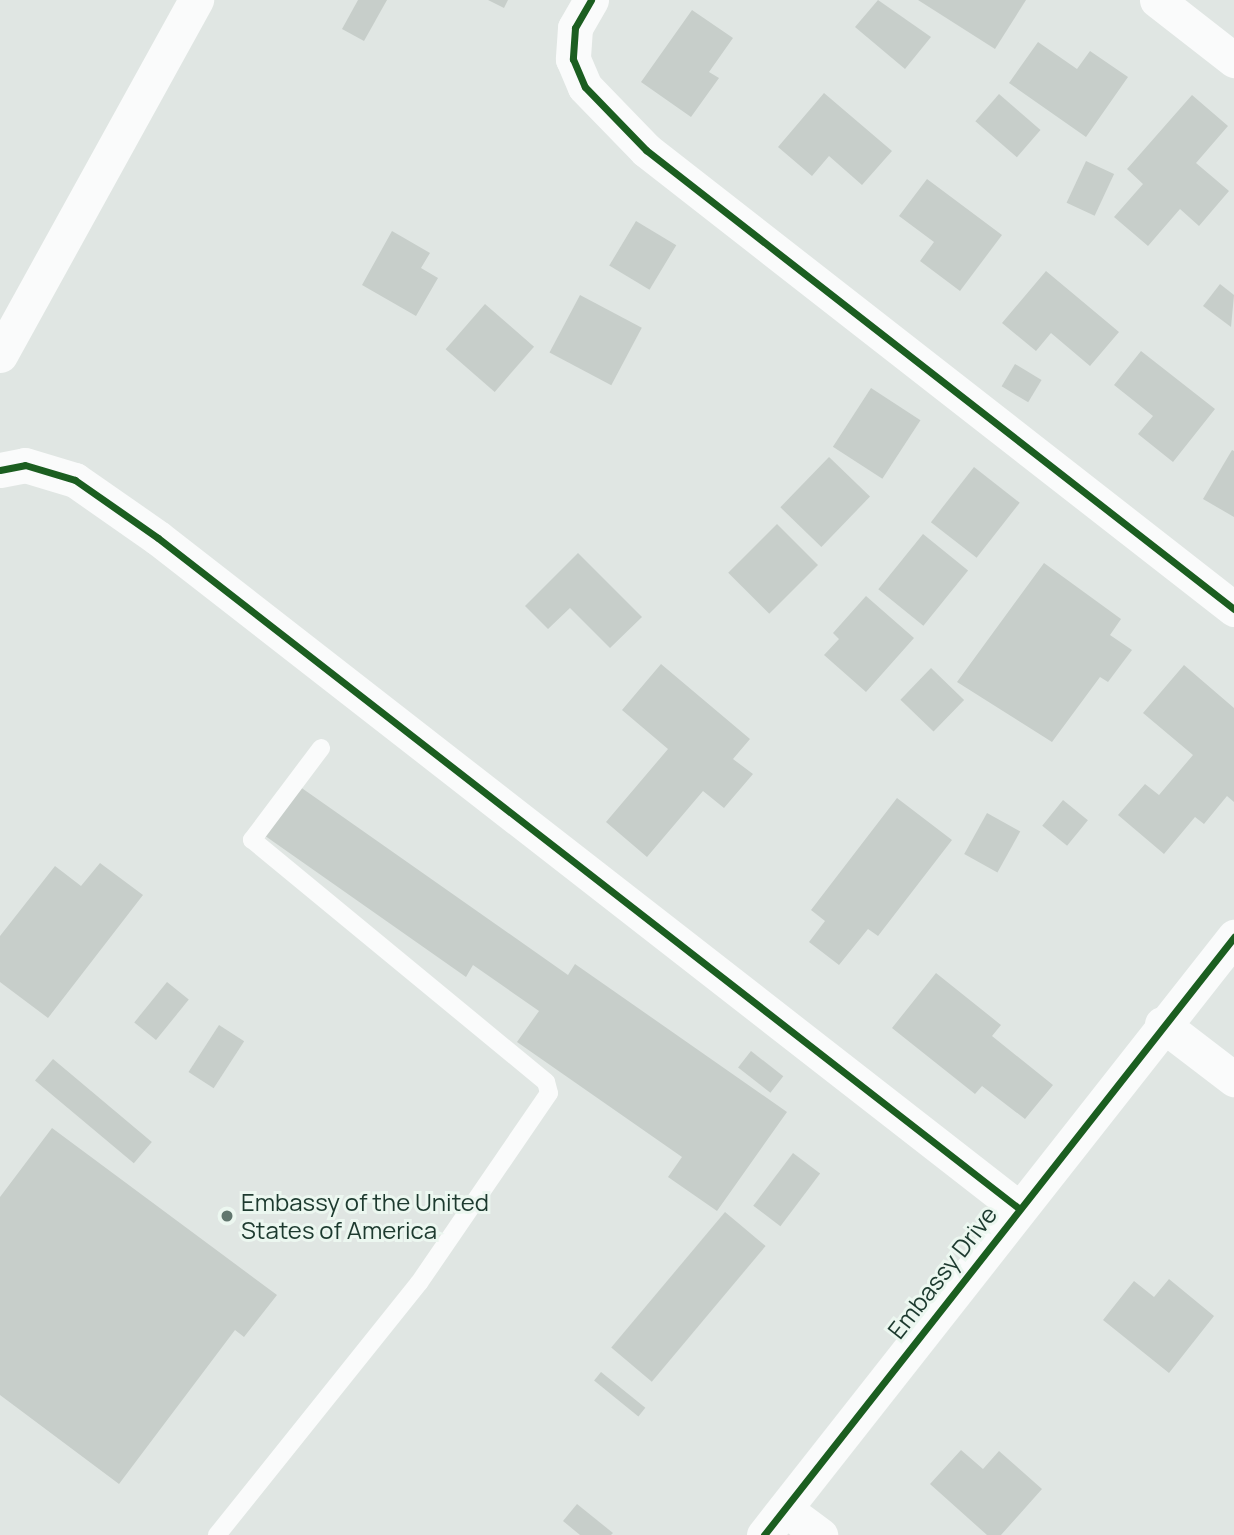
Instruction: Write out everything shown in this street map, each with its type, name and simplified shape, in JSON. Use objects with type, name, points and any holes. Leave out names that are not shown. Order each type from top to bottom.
[{"type":"street","points":[[0,355],[196,0]]},
{"type":"street","points":[[591,0],[575,28],[573,59],[585,87],[646,150],[1234,609]]},
{"type":"street","points":[[1157,0],[1234,60]]},
{"type":"street","points":[[0,470],[25,465],[75,480],[158,538],[1017,1207]]},
{"type":"street","name":"Embassy Drive","points":[[774,1522],[1017,1207],[1234,937]]},
{"type":"street","points":[[1162,1024],[1234,1079]]},
{"type":"street","points":[[774,1522],[820,1535]]},
{"type":"lane","points":[[217,1535],[419,1283],[547,1105],[549,1093],[546,1082],[252,840],[321,748]]},
{"type":"building","points":[[358,0],[387,0],[364,41],[342,29]]},
{"type":"building","points":[[488,0],[508,0],[504,8]]},
{"type":"building","points":[[878,0],[931,37],[905,69],[855,27]]},
{"type":"building","points":[[918,0],[1026,0],[995,49]]},
{"type":"building","points":[[692,10],[733,38],[709,72],[719,78],[691,117],[641,82]]},
{"type":"building","points":[[1038,42],[1077,69],[1090,51],[1128,77],[1086,137],[1009,83]]},
{"type":"building","points":[[824,93],[892,151],[862,185],[829,156],[812,176],[778,147]]},
{"type":"building","points":[[999,94],[1041,130],[1017,157],[975,121]]},
{"type":"building","points":[[1192,95],[1228,126],[1196,163],[1229,191],[1199,226],[1180,209],[1148,246],[1114,217],[1143,184],[1127,169]]},
{"type":"building","points":[[1086,161],[1114,174],[1095,216],[1067,203]]},
{"type":"building","points":[[927,179],[1002,235],[960,291],[920,261],[934,242],[899,216]]},
{"type":"building","points":[[636,221],[676,245],[650,290],[609,266]]},
{"type":"building","points":[[392,231],[430,253],[421,268],[438,278],[416,316],[362,285]]},
{"type":"building","points":[[1046,271],[1119,332],[1090,366],[1051,333],[1036,351],[1002,323]]},
{"type":"building","points":[[1220,284],[1234,295],[1231,327],[1203,306]]},
{"type":"building","points":[[580,295],[642,328],[611,385],[549,352]]},
{"type":"building","points":[[485,304],[534,347],[495,392],[446,349]]},
{"type":"building","points":[[1141,351],[1215,409],[1173,462],[1138,434],[1153,416],[1114,385]]},
{"type":"building","points":[[1015,364],[1042,380],[1028,402],[1002,386]]},
{"type":"building","points":[[871,388],[920,420],[882,479],[833,447]]},
{"type":"building","points":[[1232,450],[1234,451],[1234,517],[1203,499]]},
{"type":"building","points":[[829,457],[870,497],[821,547],[780,507]]},
{"type":"building","points":[[974,467],[1020,503],[977,558],[931,522]]},
{"type":"building","points":[[777,524],[818,565],[769,614],[728,573]]},
{"type":"building","points":[[923,534],[968,571],[923,626],[878,589]]},
{"type":"building","points":[[578,553],[642,617],[610,648],[570,608],[548,629],[525,606]]},
{"type":"building","points":[[1044,563],[1121,619],[1110,635],[1132,650],[1108,682],[1100,677],[1052,742],[957,682]]},
{"type":"building","points":[[866,596],[914,638],[866,692],[824,655],[839,639],[833,633]]},
{"type":"building","points":[[661,664],[750,739],[733,759],[753,774],[724,808],[703,791],[647,857],[606,822],[668,749],[622,710]]},
{"type":"building","points":[[1184,665],[1234,708],[1234,802],[1227,796],[1204,824],[1195,817],[1164,854],[1118,815],[1145,784],[1159,795],[1193,755],[1143,713]]},
{"type":"building","points":[[931,668],[964,700],[934,732],[900,700]]},
{"type":"building","points":[[296,784],[568,975],[575,964],[787,1112],[717,1211],[668,1177],[682,1157],[517,1042],[539,1011],[473,965],[466,977],[261,833]]},
{"type":"building","points":[[897,798],[952,840],[878,936],[868,929],[839,965],[809,942],[825,921],[811,910]]},
{"type":"building","points":[[1063,800],[1088,820],[1067,846],[1042,826]]},
{"type":"building","points":[[987,813],[1020,831],[997,873],[964,854]]},
{"type":"building","points":[[100,863],[143,895],[48,1018],[0,982],[0,936],[55,866],[81,886]]},
{"type":"building","points":[[936,973],[1001,1025],[992,1036],[1053,1085],[1025,1119],[982,1086],[975,1094],[892,1028]]},
{"type":"building","points":[[167,982],[189,1000],[156,1040],[134,1022]]},
{"type":"building","points":[[219,1025],[244,1041],[214,1088],[189,1072]]},
{"type":"building","points":[[751,1051],[783,1076],[770,1093],[738,1068]]},
{"type":"building","points":[[53,1059],[152,1142],[134,1163],[35,1080]]},
{"type":"building","points":[[52,1128],[277,1295],[244,1337],[235,1330],[119,1484],[0,1395],[0,1197]]},
{"type":"building","points":[[793,1153],[820,1173],[780,1226],[753,1206]]},
{"type":"building","points":[[725,1212],[766,1246],[652,1382],[611,1348]]},
{"type":"building","points":[[1169,1279],[1214,1316],[1169,1373],[1103,1320],[1134,1281],[1154,1297]]},
{"type":"building","points":[[601,1372],[645,1408],[638,1416],[594,1381]]},
{"type":"building","points":[[961,1450],[983,1469],[999,1451],[1042,1489],[1001,1535],[987,1535],[930,1484]]},
{"type":"building","points":[[577,1504],[613,1533],[580,1535],[563,1521]]},
{"type":"cycle path","points":[[591,0],[575,28],[573,59],[585,87],[646,150],[1234,609]]},
{"type":"cycle path","points":[[0,470],[25,465],[75,480],[158,538],[1017,1207]]},
{"type":"cycle path","points":[[764,1535],[1234,937]]},
{"type":"place","name":"Embassy of the United States of America","points":[[227,1216]]}]
